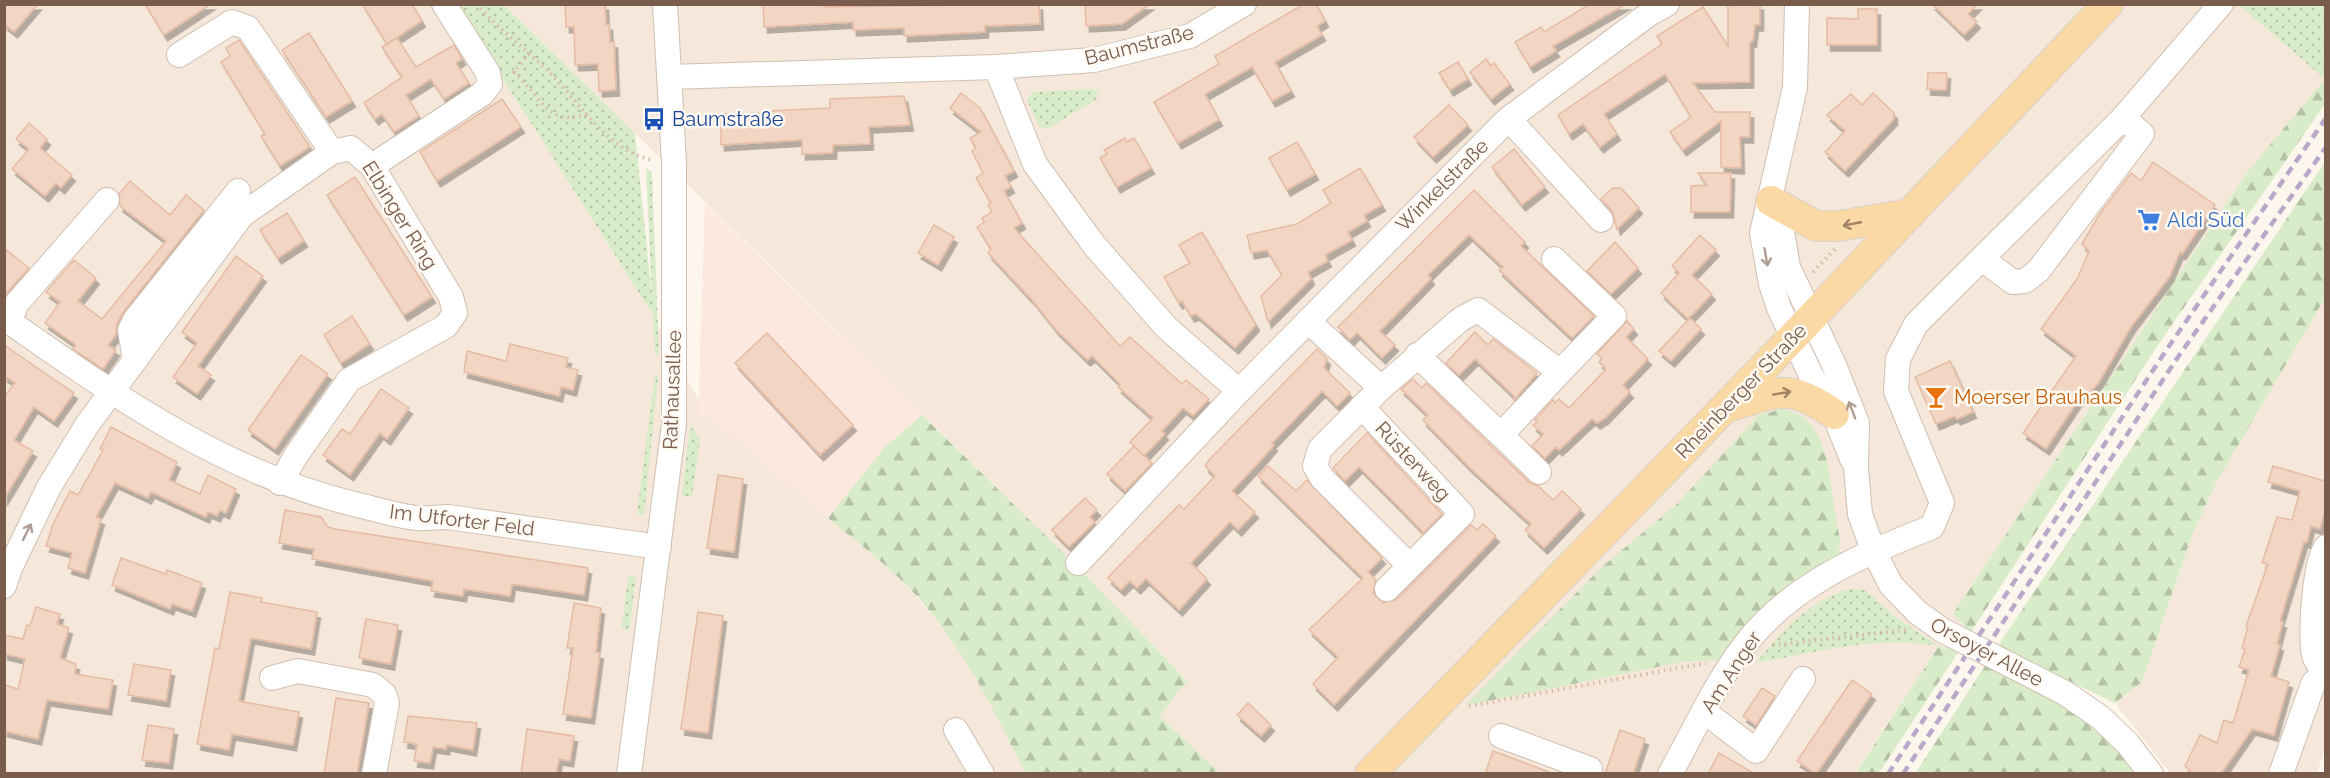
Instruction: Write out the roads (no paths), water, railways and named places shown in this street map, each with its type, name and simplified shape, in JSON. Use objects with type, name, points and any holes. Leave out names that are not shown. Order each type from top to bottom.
[{"type":"main road","name":"Rheinberger Straße","points":[[1370,774],[1803,327],[2108,4]]},
{"type":"main road","points":[[1771,201],[1816,226],[1839,226],[1910,214]]},
{"type":"main road","points":[[1726,407],[1789,391],[1808,396],[1834,414]]},
{"type":"street","points":[[372,166],[482,93],[490,84],[488,73],[444,4]]},
{"type":"street","name":"Rathausallee","points":[[629,774],[674,424],[674,163],[665,4]]},
{"type":"street","name":"Winkelstraße","points":[[1078,563],[1239,391],[1509,118],[1649,14],[1667,4]]},
{"type":"street","points":[[1797,4],[1796,87],[1762,233],[1771,284],[1803,327]]},
{"type":"street","name":"Am Anger","points":[[1670,774],[1736,657],[1775,612],[1794,596],[1873,550],[1932,527],[1942,503],[1896,391],[1898,359],[1916,324],[2123,118],[2221,4]]},
{"type":"street","name":"Baumstraße","points":[[669,77],[996,67],[1094,60],[1190,36],[1229,8]]},
{"type":"street","points":[[4,586],[10,568],[49,487],[87,424],[242,215],[332,152],[248,28],[232,22],[179,55]]},
{"type":"street","points":[[996,67],[1035,164],[1094,245],[1167,328],[1239,391]]},
{"type":"street","points":[[1509,118],[1601,220]]},
{"type":"street","points":[[1982,259],[2013,282],[2025,281],[2038,271],[2142,134],[2123,118]]},
{"type":"street","name":"Elbinger Ring","points":[[280,483],[297,454],[349,380],[446,326],[455,313],[451,297],[372,166],[351,148],[332,152]]},
{"type":"street","points":[[135,360],[130,330],[135,320],[238,191]]},
{"type":"street","points":[[7,320],[17,303],[107,200]]},
{"type":"street","points":[[1501,435],[1614,316],[1554,259]]},
{"type":"street","name":"Rüsterweg","points":[[1409,565],[1322,478],[1315,466],[1320,449],[1417,355],[1461,319],[1478,310],[1560,372]]},
{"type":"street","name":"Im Utforter Feld","points":[[7,320],[111,393],[244,468],[280,483],[332,499],[416,518],[447,517],[659,547]]},
{"type":"street","points":[[1308,321],[1381,388]]},
{"type":"street","name":"Orsoyer Allee","points":[[1803,327],[1856,468]]},
{"type":"street","name":"Orsoyer Allee","points":[[1803,327],[1857,423],[1856,468],[1860,514],[1873,550],[1891,585],[1917,612],[1936,626],[2065,693],[2100,717],[2128,744],[2151,774]]},
{"type":"street","points":[[1417,355],[1539,472]]},
{"type":"street","name":"Rüsterweg","points":[[1362,407],[1462,514],[1387,589]]},
{"type":"street","points":[[2281,774],[2313,684],[2325,671],[2314,658],[2312,626],[2325,547]]},
{"type":"street","points":[[272,678],[298,671],[373,685],[384,693],[387,703],[374,774]]},
{"type":"street","points":[[1705,712],[1756,751],[1803,679]]},
{"type":"street","points":[[956,730],[982,774]]},
{"type":"street","points":[[1501,736],[1590,769],[1588,774]]},
{"type":"railway","points":[[1888,774],[2167,349],[2326,118]]},
{"type":"railway","points":[[1903,774],[2178,357],[2326,147]]},
{"type":"place","name":"Baumstraße","points":[[654,119]]},
{"type":"place","name":"Aldi Süd","points":[[2149,220]]},
{"type":"place","name":"Moerser Brauhaus","points":[[1936,397]]}]
